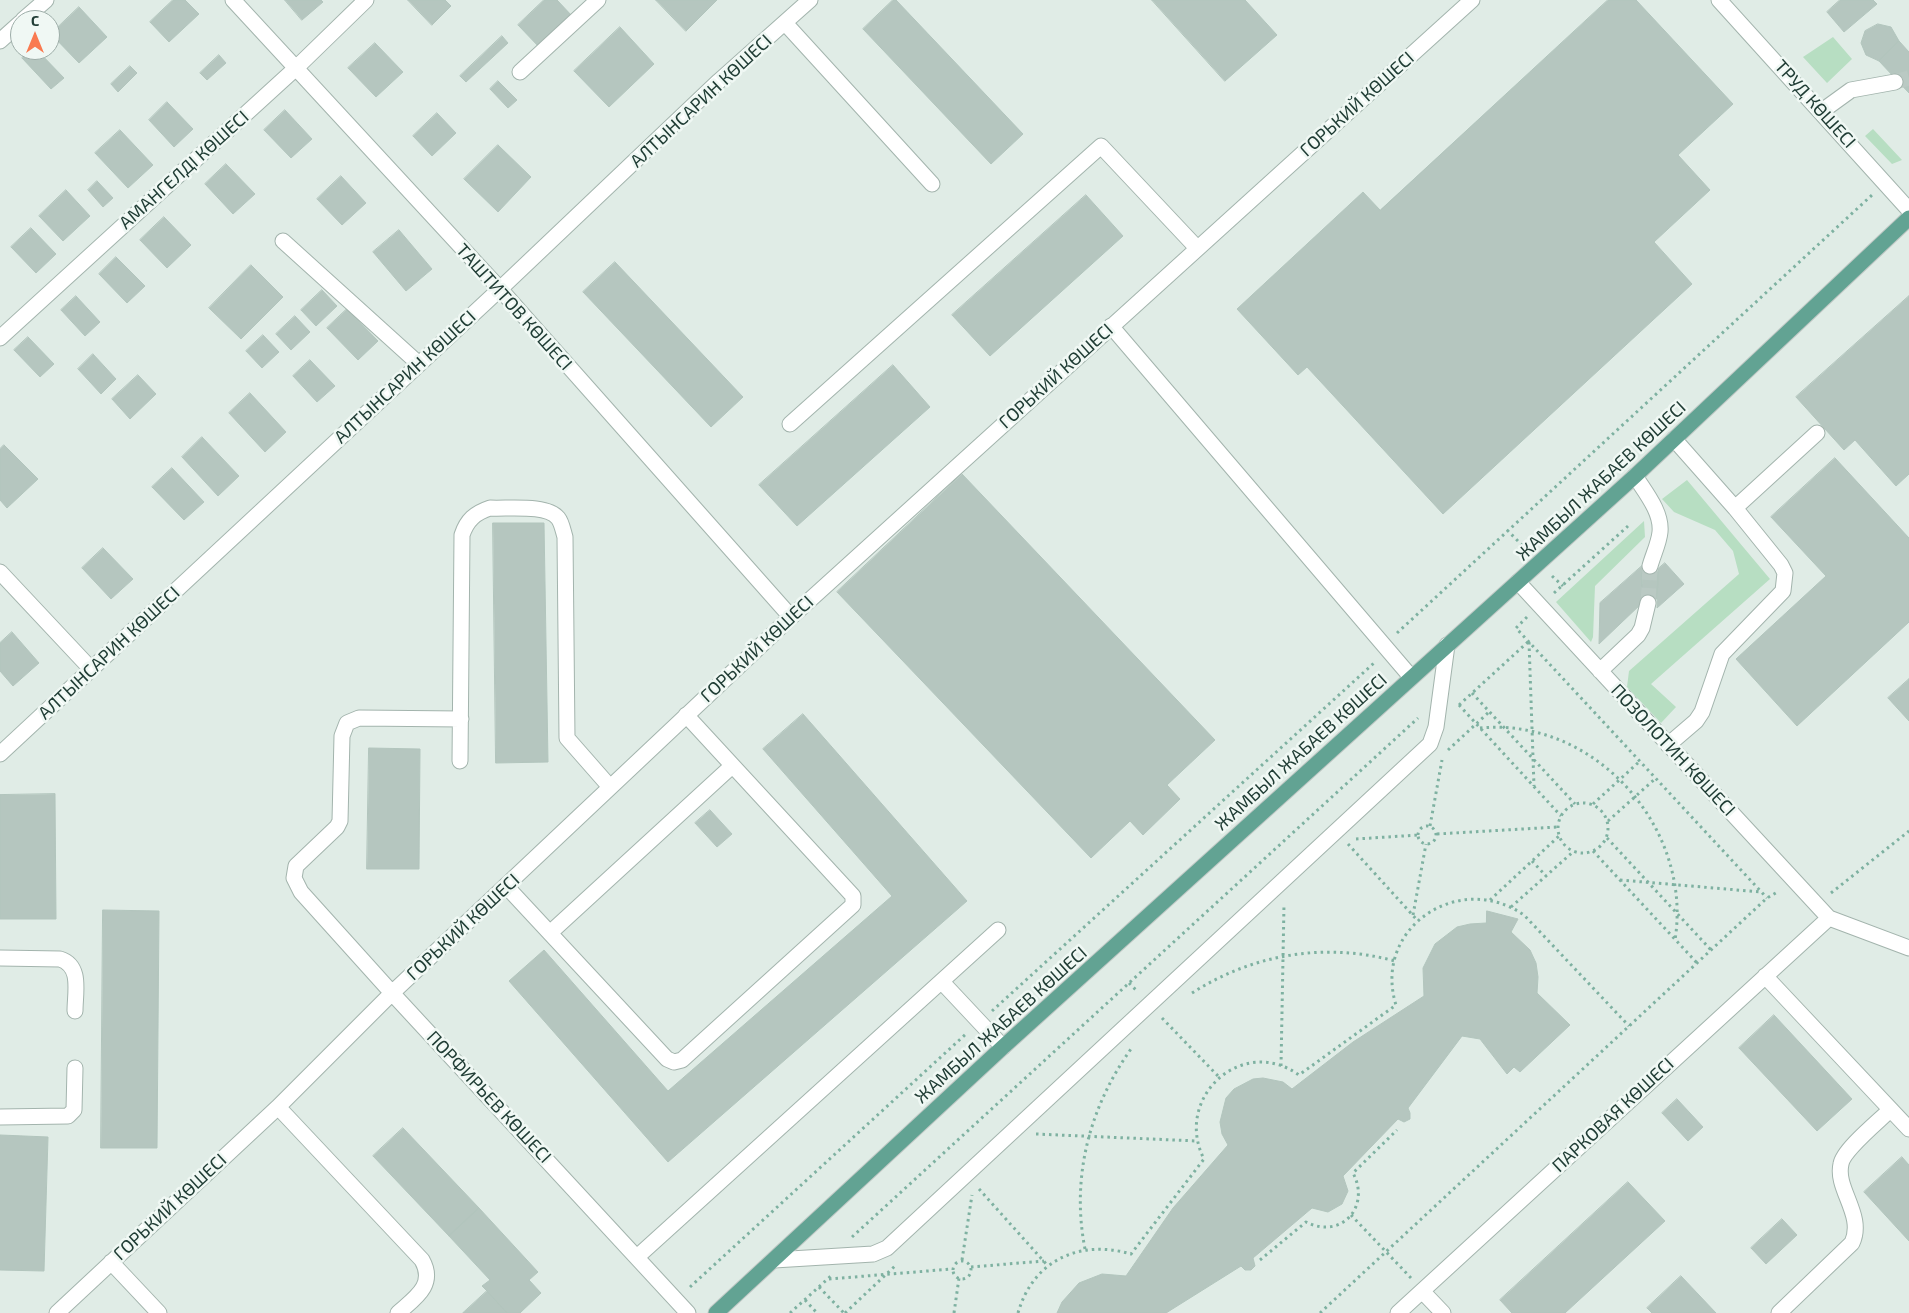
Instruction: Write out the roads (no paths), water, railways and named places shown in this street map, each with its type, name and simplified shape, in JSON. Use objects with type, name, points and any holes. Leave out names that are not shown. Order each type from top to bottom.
[{"type":"main road","name":"ЖАМБЫЛ ЖАБАЕВ КӨШЕСІ","points":[[716,1313],[1003,1047],[1411,676],[1635,476],[1909,218]]},
{"type":"street","points":[[34,10],[46,0]]},
{"type":"street","name":"ТАШТИТОВ КӨШЕСІ","points":[[233,0],[500,289],[791,617]]},
{"type":"street","name":"АМАНГЕЛДІ КӨШЕСІ","points":[[0,338],[296,68],[366,0]]},
{"type":"street","points":[[520,72],[598,0]]},
{"type":"street","name":"АЛТЫНСАРИН КӨШЕСІ","points":[[0,754],[500,289],[719,81],[810,0]]},
{"type":"street","name":"ГОРЬКИЙ КӨШЕСІ","points":[[57,1313],[278,1107],[392,993],[791,617],[1472,0]]},
{"type":"street","name":"ТРУД КӨШЕСІ","points":[[1719,0],[1822,111],[1909,210]]},
{"type":"street","points":[[785,23],[932,184]]},
{"type":"street","points":[[0,41],[10,32]]},
{"type":"street","points":[[1822,111],[1851,90],[1895,82]]},
{"type":"street","points":[[790,424],[1101,146],[1198,248]]},
{"type":"street","points":[[283,241],[419,364]]},
{"type":"street","points":[[1111,326],[1411,676]]},
{"type":"street","points":[[1735,508],[1817,433]]},
{"type":"street","points":[[1668,745],[1696,721],[1702,712],[1722,654],[1783,591],[1785,573],[1781,565],[1735,508],[1674,439]]},
{"type":"street","points":[[1635,476],[1658,513],[1660,521],[1658,541],[1650,566]]},
{"type":"street","points":[[460,761],[461,544],[465,526],[474,514],[490,508],[544,510],[554,513],[560,520],[565,537],[567,738],[610,787]]},
{"type":"street","points":[[0,572],[92,669]]},
{"type":"street","name":"ПОЗОЛОТИН КӨШЕСІ","points":[[1518,582],[1829,918]]},
{"type":"street","points":[[1600,671],[1638,635],[1642,628],[1648,603]]},
{"type":"street","points":[[774,1260],[865,1254],[887,1248],[1430,744],[1436,727],[1447,645]]},
{"type":"street","points":[[506,886],[552,932],[667,1059],[674,1062],[682,1060],[853,905],[853,896],[686,715]]},
{"type":"street","name":"ПОРФИРЬЕВ КӨШЕСІ","points":[[461,719],[359,718],[347,723],[342,736],[340,821],[337,827],[296,866],[294,878],[301,892],[392,993],[688,1313]]},
{"type":"street","points":[[552,932],[732,766]]},
{"type":"street","points":[[1829,918],[1909,948]]},
{"type":"street","name":"ПАРКОВАЯ КӨШЕСІ","points":[[1398,1313],[1829,918]]},
{"type":"street","points":[[637,1257],[998,930]]},
{"type":"street","points":[[0,958],[60,959],[67,961],[75,972],[75,1011]]},
{"type":"street","points":[[1765,976],[1909,1129]]},
{"type":"street","points":[[942,982],[1003,1047]]},
{"type":"street","points":[[0,1117],[68,1116],[74,1110],[75,1068]]},
{"type":"street","points":[[278,1107],[422,1260],[428,1280],[425,1288],[398,1313]]},
{"type":"street","points":[[1779,1313],[1852,1243],[1856,1236],[1855,1218],[1840,1165],[1846,1154],[1890,1110]]},
{"type":"street","points":[[112,1262],[159,1313]]},
{"type":"street","points":[[1422,1290],[1443,1313]]},
{"type":"tunnel","points":[[1895,82],[1909,78]]},
{"type":"tunnel","points":[[1648,603],[1650,566]]}]
